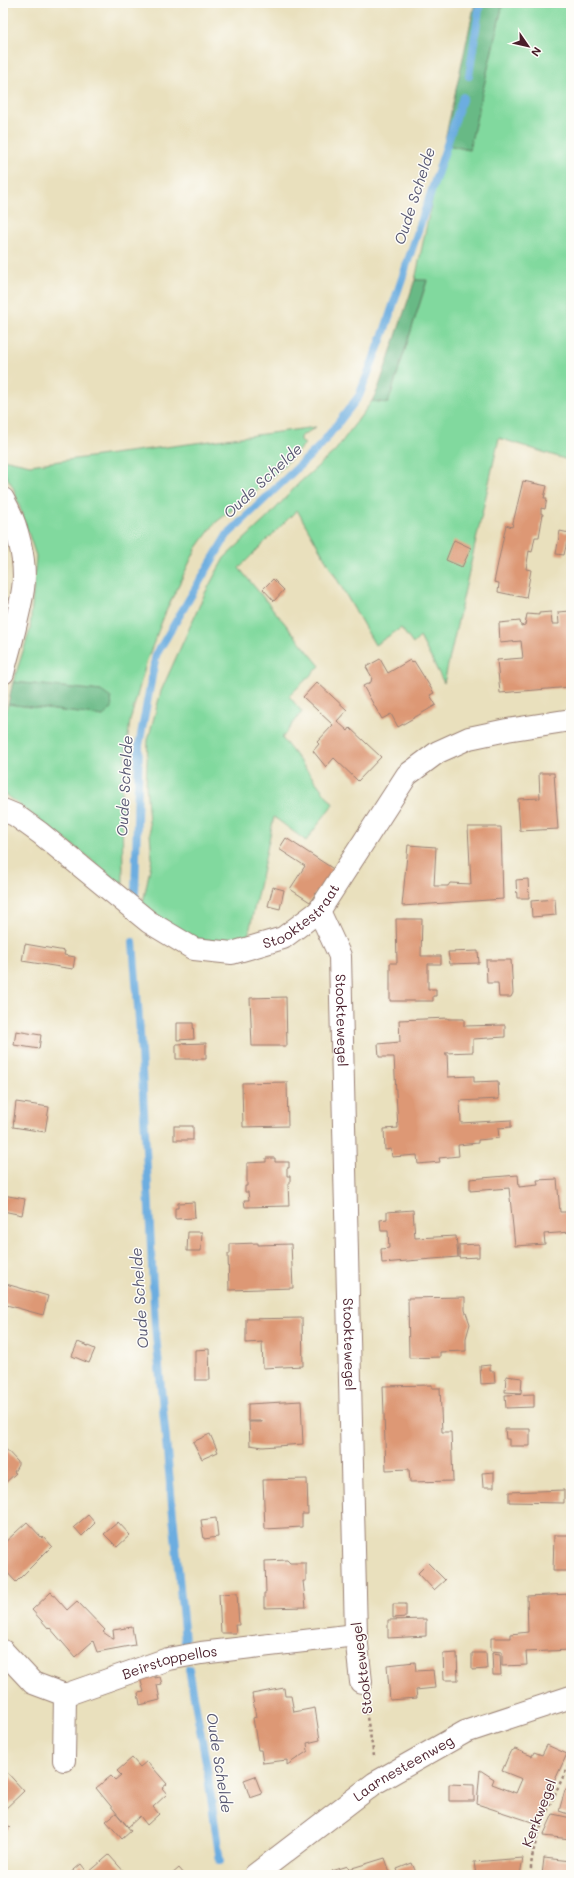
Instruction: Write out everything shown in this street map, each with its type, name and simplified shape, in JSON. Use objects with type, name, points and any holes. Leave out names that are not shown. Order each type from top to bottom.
[{"type":"street","points":[[3,499],[8,508],[22,550],[23,588],[3,673]]},
{"type":"street","name":"Stooktestraat","points":[[3,810],[15,815],[40,833],[149,922],[194,949],[232,952],[283,938],[319,911],[407,775],[438,752],[469,738],[507,730],[571,720]]},
{"type":"street","name":"Stooktewegel","points":[[319,911],[340,956],[356,1635],[360,1682]]},
{"type":"street","name":"Beirstoppellos","points":[[65,1695],[168,1659],[202,1653],[356,1635]]},
{"type":"street","points":[[3,1651],[33,1683],[65,1695],[64,1760]]},
{"type":"street","name":"Laarnesteenweg","points":[[255,1875],[306,1834],[379,1780],[465,1732],[571,1697]]},
{"type":"path","name":"Stooktewegel","points":[[360,1682],[379,1780]]},
{"type":"path","name":"Kerkwegel","points":[[531,1875],[530,1864],[543,1823],[571,1760]]},
{"type":"green space","points":[[475,3],[503,3],[469,150],[444,144]]},
{"type":"green space","points":[[503,3],[571,3],[571,461],[499,438],[444,683],[420,637],[413,644],[401,628],[375,645],[297,510],[239,568],[320,666],[289,696],[302,712],[282,738],[333,804],[306,841],[274,817],[248,937],[210,941],[190,937],[173,928],[143,903],[152,858],[146,784],[148,740],[161,691],[205,593],[224,558],[268,517],[299,483],[335,451],[372,401],[388,403],[427,281],[415,280],[444,144],[469,150]]},
{"type":"green space","points":[[415,280],[427,280],[388,403],[372,401],[378,389]]},
{"type":"green space","points":[[316,427],[300,437],[300,440],[305,444],[269,481],[215,523],[196,549],[166,611],[147,660],[130,721],[122,785],[123,886],[82,852],[3,793],[3,723],[8,704],[103,716],[101,691],[13,682],[30,630],[36,556],[13,487],[3,471],[3,459],[30,465]]},
{"type":"green space","points":[[13,682],[101,691],[111,698],[112,708],[103,716],[8,704]]},
{"type":"building","points":[[523,481],[547,486],[544,498],[547,498],[545,509],[541,508],[541,514],[543,514],[539,537],[535,537],[532,552],[529,551],[526,569],[531,570],[526,598],[498,592],[499,583],[494,582],[506,525],[512,527]]},
{"type":"building","points":[[560,531],[569,533],[564,555],[556,554]]},
{"type":"building","points":[[454,540],[471,548],[462,567],[446,560]]},
{"type":"building","points":[[273,579],[284,590],[274,601],[263,589]]},
{"type":"building","points":[[571,611],[571,687],[500,693],[497,660],[523,658],[521,641],[500,643],[499,623],[520,621],[521,626],[525,625],[527,614],[539,615],[539,613],[551,612],[552,624],[559,624],[558,612]]},
{"type":"building","points":[[380,659],[388,673],[410,660],[412,663],[414,661],[434,693],[430,695],[436,705],[398,727],[391,714],[382,719],[363,686],[371,682],[372,677],[366,667]]},
{"type":"building","points":[[317,682],[347,710],[337,721],[348,731],[350,728],[381,757],[358,781],[334,758],[326,767],[313,751],[319,744],[317,742],[333,725],[303,697]]},
{"type":"building","points":[[539,773],[554,773],[558,829],[520,831],[518,799],[540,798]]},
{"type":"building","points":[[468,827],[501,827],[503,899],[402,906],[408,845],[436,847],[434,886],[448,886],[450,883],[471,884]]},
{"type":"building","points":[[286,838],[335,870],[318,894],[316,893],[310,902],[290,889],[305,866],[279,849]]},
{"type":"building","points":[[528,879],[529,898],[517,898],[516,880]]},
{"type":"building","points":[[273,887],[284,890],[280,909],[268,906]]},
{"type":"building","points":[[555,899],[556,915],[532,917],[531,901]]},
{"type":"building","points":[[396,919],[422,919],[421,956],[441,956],[441,964],[428,964],[428,989],[436,989],[436,996],[433,996],[433,1001],[390,1001],[390,963],[397,963]]},
{"type":"building","points":[[25,944],[65,951],[64,955],[75,957],[73,969],[22,961]]},
{"type":"building","points":[[478,951],[479,963],[450,964],[448,952]]},
{"type":"building","points":[[486,960],[511,960],[513,993],[511,997],[499,997],[498,983],[487,983]]},
{"type":"building","points":[[286,997],[287,1046],[252,1046],[250,998]]},
{"type":"building","points":[[448,1018],[464,1019],[464,1026],[505,1025],[505,1037],[473,1039],[473,1052],[445,1054],[447,1054],[448,1077],[474,1076],[474,1082],[498,1081],[499,1099],[460,1101],[461,1123],[511,1120],[511,1127],[498,1128],[499,1138],[478,1140],[478,1143],[458,1145],[459,1156],[439,1158],[440,1162],[418,1164],[417,1155],[392,1157],[391,1149],[385,1150],[384,1129],[398,1128],[394,1057],[379,1057],[378,1044],[400,1042],[399,1020]]},
{"type":"building","points":[[177,1023],[193,1023],[194,1039],[177,1040]]},
{"type":"building","points":[[16,1031],[41,1035],[39,1049],[14,1045]]},
{"type":"building","points":[[206,1043],[206,1059],[176,1059],[176,1044]]},
{"type":"building","points":[[287,1082],[288,1126],[243,1127],[242,1083]]},
{"type":"building","points":[[16,1102],[49,1107],[45,1132],[13,1127]]},
{"type":"building","points":[[174,1126],[193,1126],[193,1140],[174,1140]]},
{"type":"building","points":[[266,1158],[275,1158],[275,1162],[289,1162],[287,1176],[290,1176],[290,1184],[288,1184],[289,1206],[245,1207],[244,1200],[249,1200],[248,1192],[245,1192],[245,1186],[247,1186],[247,1163],[266,1162]]},
{"type":"building","points":[[518,1175],[519,1187],[538,1185],[537,1180],[557,1179],[560,1212],[571,1212],[571,1232],[544,1234],[545,1244],[515,1246],[509,1188],[470,1191],[470,1179]]},
{"type":"building","points":[[3,1195],[25,1199],[22,1215],[3,1211]]},
{"type":"building","points":[[194,1202],[195,1218],[175,1219],[175,1208],[178,1208],[178,1203]]},
{"type":"building","points":[[413,1210],[415,1238],[456,1236],[458,1257],[382,1263],[381,1249],[389,1248],[388,1231],[381,1231],[380,1220],[387,1219],[387,1212]]},
{"type":"building","points":[[188,1232],[202,1232],[201,1251],[187,1251]]},
{"type":"building","points":[[258,1243],[258,1245],[291,1244],[293,1288],[229,1290],[228,1254],[230,1254],[230,1244]]},
{"type":"building","points":[[479,1244],[479,1257],[459,1258],[459,1245]]},
{"type":"building","points":[[6,1284],[48,1296],[43,1315],[3,1304]]},
{"type":"building","points":[[465,1297],[465,1310],[470,1324],[466,1338],[466,1351],[440,1352],[440,1357],[409,1358],[408,1298]]},
{"type":"building","points":[[302,1318],[303,1366],[263,1368],[262,1342],[246,1343],[246,1319]]},
{"type":"building","points":[[78,1342],[95,1349],[89,1363],[72,1356]]},
{"type":"building","points":[[209,1349],[210,1380],[195,1380],[195,1350]]},
{"type":"building","points":[[490,1365],[490,1371],[494,1371],[495,1383],[481,1384],[480,1366]]},
{"type":"building","points":[[506,1376],[522,1378],[521,1393],[505,1392]]},
{"type":"building","points":[[432,1385],[432,1388],[440,1388],[442,1432],[451,1432],[453,1481],[410,1482],[409,1469],[386,1470],[383,1386]]},
{"type":"building","points":[[534,1394],[534,1407],[506,1408],[505,1395]]},
{"type":"building","points":[[301,1401],[303,1444],[263,1447],[250,1445],[249,1422],[262,1421],[248,1421],[248,1404]]},
{"type":"building","points":[[505,1429],[530,1429],[530,1446],[509,1446],[509,1439],[506,1439]]},
{"type":"building","points":[[210,1434],[218,1452],[202,1459],[193,1442]]},
{"type":"building","points":[[3,1446],[18,1462],[18,1465],[14,1472],[16,1473],[3,1485]]},
{"type":"building","points":[[494,1472],[494,1487],[483,1487],[482,1473]]},
{"type":"building","points":[[307,1479],[308,1514],[302,1514],[302,1527],[265,1529],[263,1480]]},
{"type":"building","points":[[564,1490],[564,1503],[509,1502],[509,1492]]},
{"type":"building","points":[[88,1515],[95,1523],[82,1536],[74,1527]]},
{"type":"building","points":[[216,1518],[218,1537],[204,1539],[201,1520]]},
{"type":"building","points":[[27,1522],[52,1546],[16,1582],[3,1568],[3,1544]]},
{"type":"building","points":[[118,1522],[130,1535],[117,1547],[104,1534]]},
{"type":"building","points":[[554,1535],[571,1535],[571,1571],[553,1571]]},
{"type":"building","points":[[287,1560],[290,1563],[306,1563],[306,1581],[303,1581],[306,1607],[264,1608],[264,1593],[266,1593],[265,1561]]},
{"type":"building","points":[[428,1563],[445,1580],[434,1590],[418,1573]]},
{"type":"building","points":[[51,1592],[67,1610],[77,1601],[105,1630],[103,1632],[113,1639],[113,1630],[132,1627],[135,1645],[97,1652],[93,1641],[75,1657],[32,1610]]},
{"type":"building","points":[[237,1593],[239,1625],[235,1625],[236,1633],[221,1633],[219,1594]]},
{"type":"building","points":[[571,1594],[571,1650],[526,1652],[527,1665],[502,1666],[502,1652],[491,1651],[491,1638],[511,1638],[511,1634],[528,1632],[527,1596]]},
{"type":"building","points":[[393,1604],[406,1604],[406,1617],[393,1618]]},
{"type":"building","points":[[426,1619],[426,1636],[388,1638],[388,1620]]},
{"type":"building","points":[[457,1653],[458,1680],[444,1680],[443,1654]]},
{"type":"building","points":[[472,1653],[486,1653],[487,1669],[472,1670]]},
{"type":"building","points":[[492,1653],[500,1654],[501,1675],[493,1675]]},
{"type":"building","points":[[415,1662],[416,1671],[433,1670],[435,1688],[416,1690],[417,1698],[390,1700],[387,1665]]},
{"type":"building","points":[[155,1675],[155,1678],[160,1677],[162,1684],[157,1685],[160,1700],[140,1705],[138,1693],[144,1692],[140,1678]]},
{"type":"building","points":[[284,1688],[285,1696],[291,1696],[294,1712],[315,1708],[320,1740],[307,1743],[308,1751],[287,1765],[287,1760],[263,1763],[261,1750],[258,1750],[253,1718],[256,1717],[252,1694]]},
{"type":"building","points":[[547,1745],[567,1754],[535,1823],[477,1804],[480,1770],[494,1779],[492,1784],[516,1793],[522,1779],[502,1771],[510,1752],[515,1749],[532,1756],[534,1752],[542,1755]]},
{"type":"building","points":[[132,1758],[140,1767],[147,1761],[167,1784],[162,1788],[167,1794],[153,1807],[159,1814],[147,1825],[140,1816],[128,1827],[96,1788],[111,1776],[115,1780],[121,1775],[117,1771]]},
{"type":"building","points":[[3,1766],[24,1791],[3,1811]]},
{"type":"building","points":[[255,1776],[262,1794],[250,1798],[244,1780]]},
{"type":"building","points":[[449,1784],[474,1785],[474,1801],[449,1801]]},
{"type":"building","points":[[565,1790],[571,1792],[571,1815],[559,1811]]},
{"type":"building","points":[[116,1813],[131,1831],[122,1839],[106,1821]]},
{"type":"building","points":[[553,1814],[571,1818],[571,1839],[543,1836]]},
{"type":"building","points":[[3,1820],[10,1827],[3,1834]]},
{"type":"building","points":[[109,1855],[127,1875],[68,1875],[81,1864],[88,1873]]},
{"type":"building","points":[[385,1858],[391,1875],[333,1875],[332,1871],[348,1866],[349,1869]]},
{"type":"building","points":[[523,1858],[520,1875],[476,1875],[474,1862]]},
{"type":"building","points":[[544,1858],[571,1861],[571,1875],[542,1875]]},
{"type":"building","points":[[412,1863],[417,1875],[399,1875],[397,1869]]},
{"type":"building","points":[[179,1868],[185,1875],[171,1875]]},
{"type":"waterway","name":"Oude Schelde","points":[[469,76],[480,3]]},
{"type":"waterway","name":"Oude Schelde","points":[[135,895],[139,745],[156,655],[227,535],[321,445],[359,396],[384,332],[463,97]]},
{"type":"waterway","name":"Oude Schelde","points":[[133,942],[140,1033],[155,1325],[186,1651]]},
{"type":"waterway","name":"Oude Schelde","points":[[189,1669],[206,1762],[220,1861]]}]
